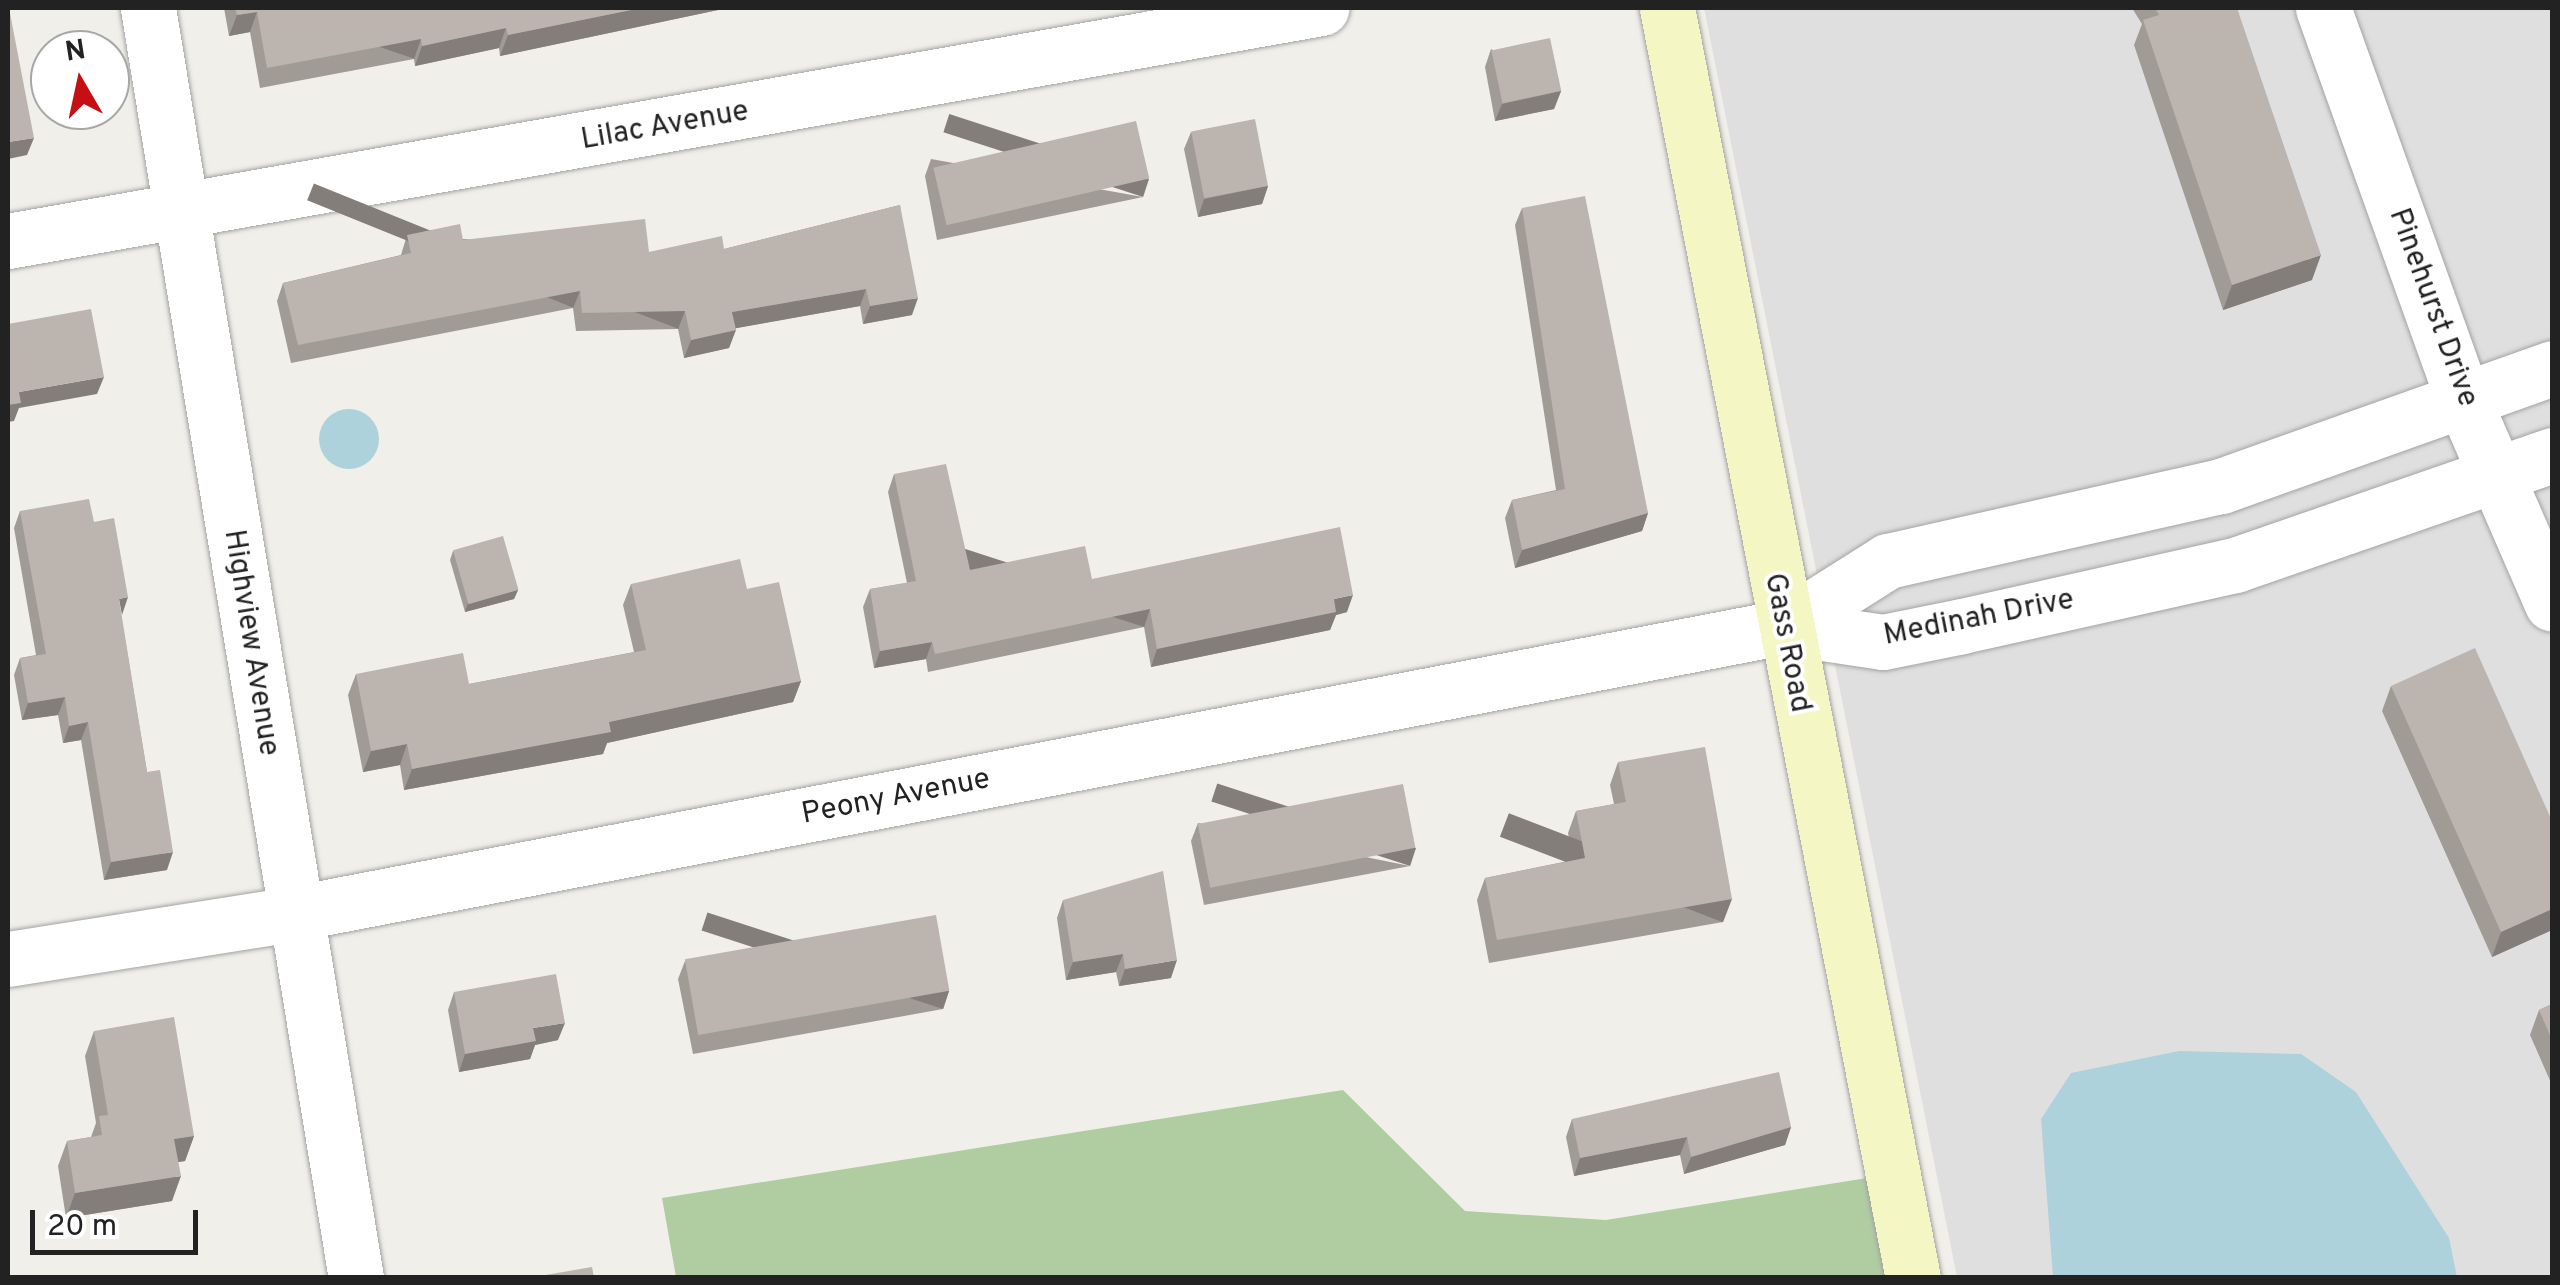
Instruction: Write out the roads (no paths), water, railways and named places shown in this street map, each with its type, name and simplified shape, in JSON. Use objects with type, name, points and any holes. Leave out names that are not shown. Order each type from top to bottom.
[{"type":"street","name":"Highview Avenue","points":[[148,8],[185,215],[291,914],[356,1278]]},
{"type":"street","name":"Lilac Avenue","points":[[8,241],[185,215],[1321,8]]},
{"type":"street","name":"Gass Road","points":[[1667,8],[1782,628],[1913,1278]]},
{"type":"street","name":"Pinehurst Drive","points":[[2323,8],[2463,399],[2552,604]]},
{"type":"street","points":[[1782,628],[1888,561],[2221,486],[2552,368]]},
{"type":"street","name":"Medinah Drive","points":[[1782,628],[1884,642],[2235,565],[2552,455]]},
{"type":"street","name":"Peony Avenue","points":[[8,959],[291,914],[1782,628]]},
{"type":"water","points":[[349,409],[370,418],[379,439],[370,460],[349,469],[328,460],[319,439],[328,418]]},
{"type":"water","points":[[2179,1051],[2301,1054],[2356,1092],[2449,1238],[2457,1277],[2053,1277],[2041,1119],[2071,1073]]}]
